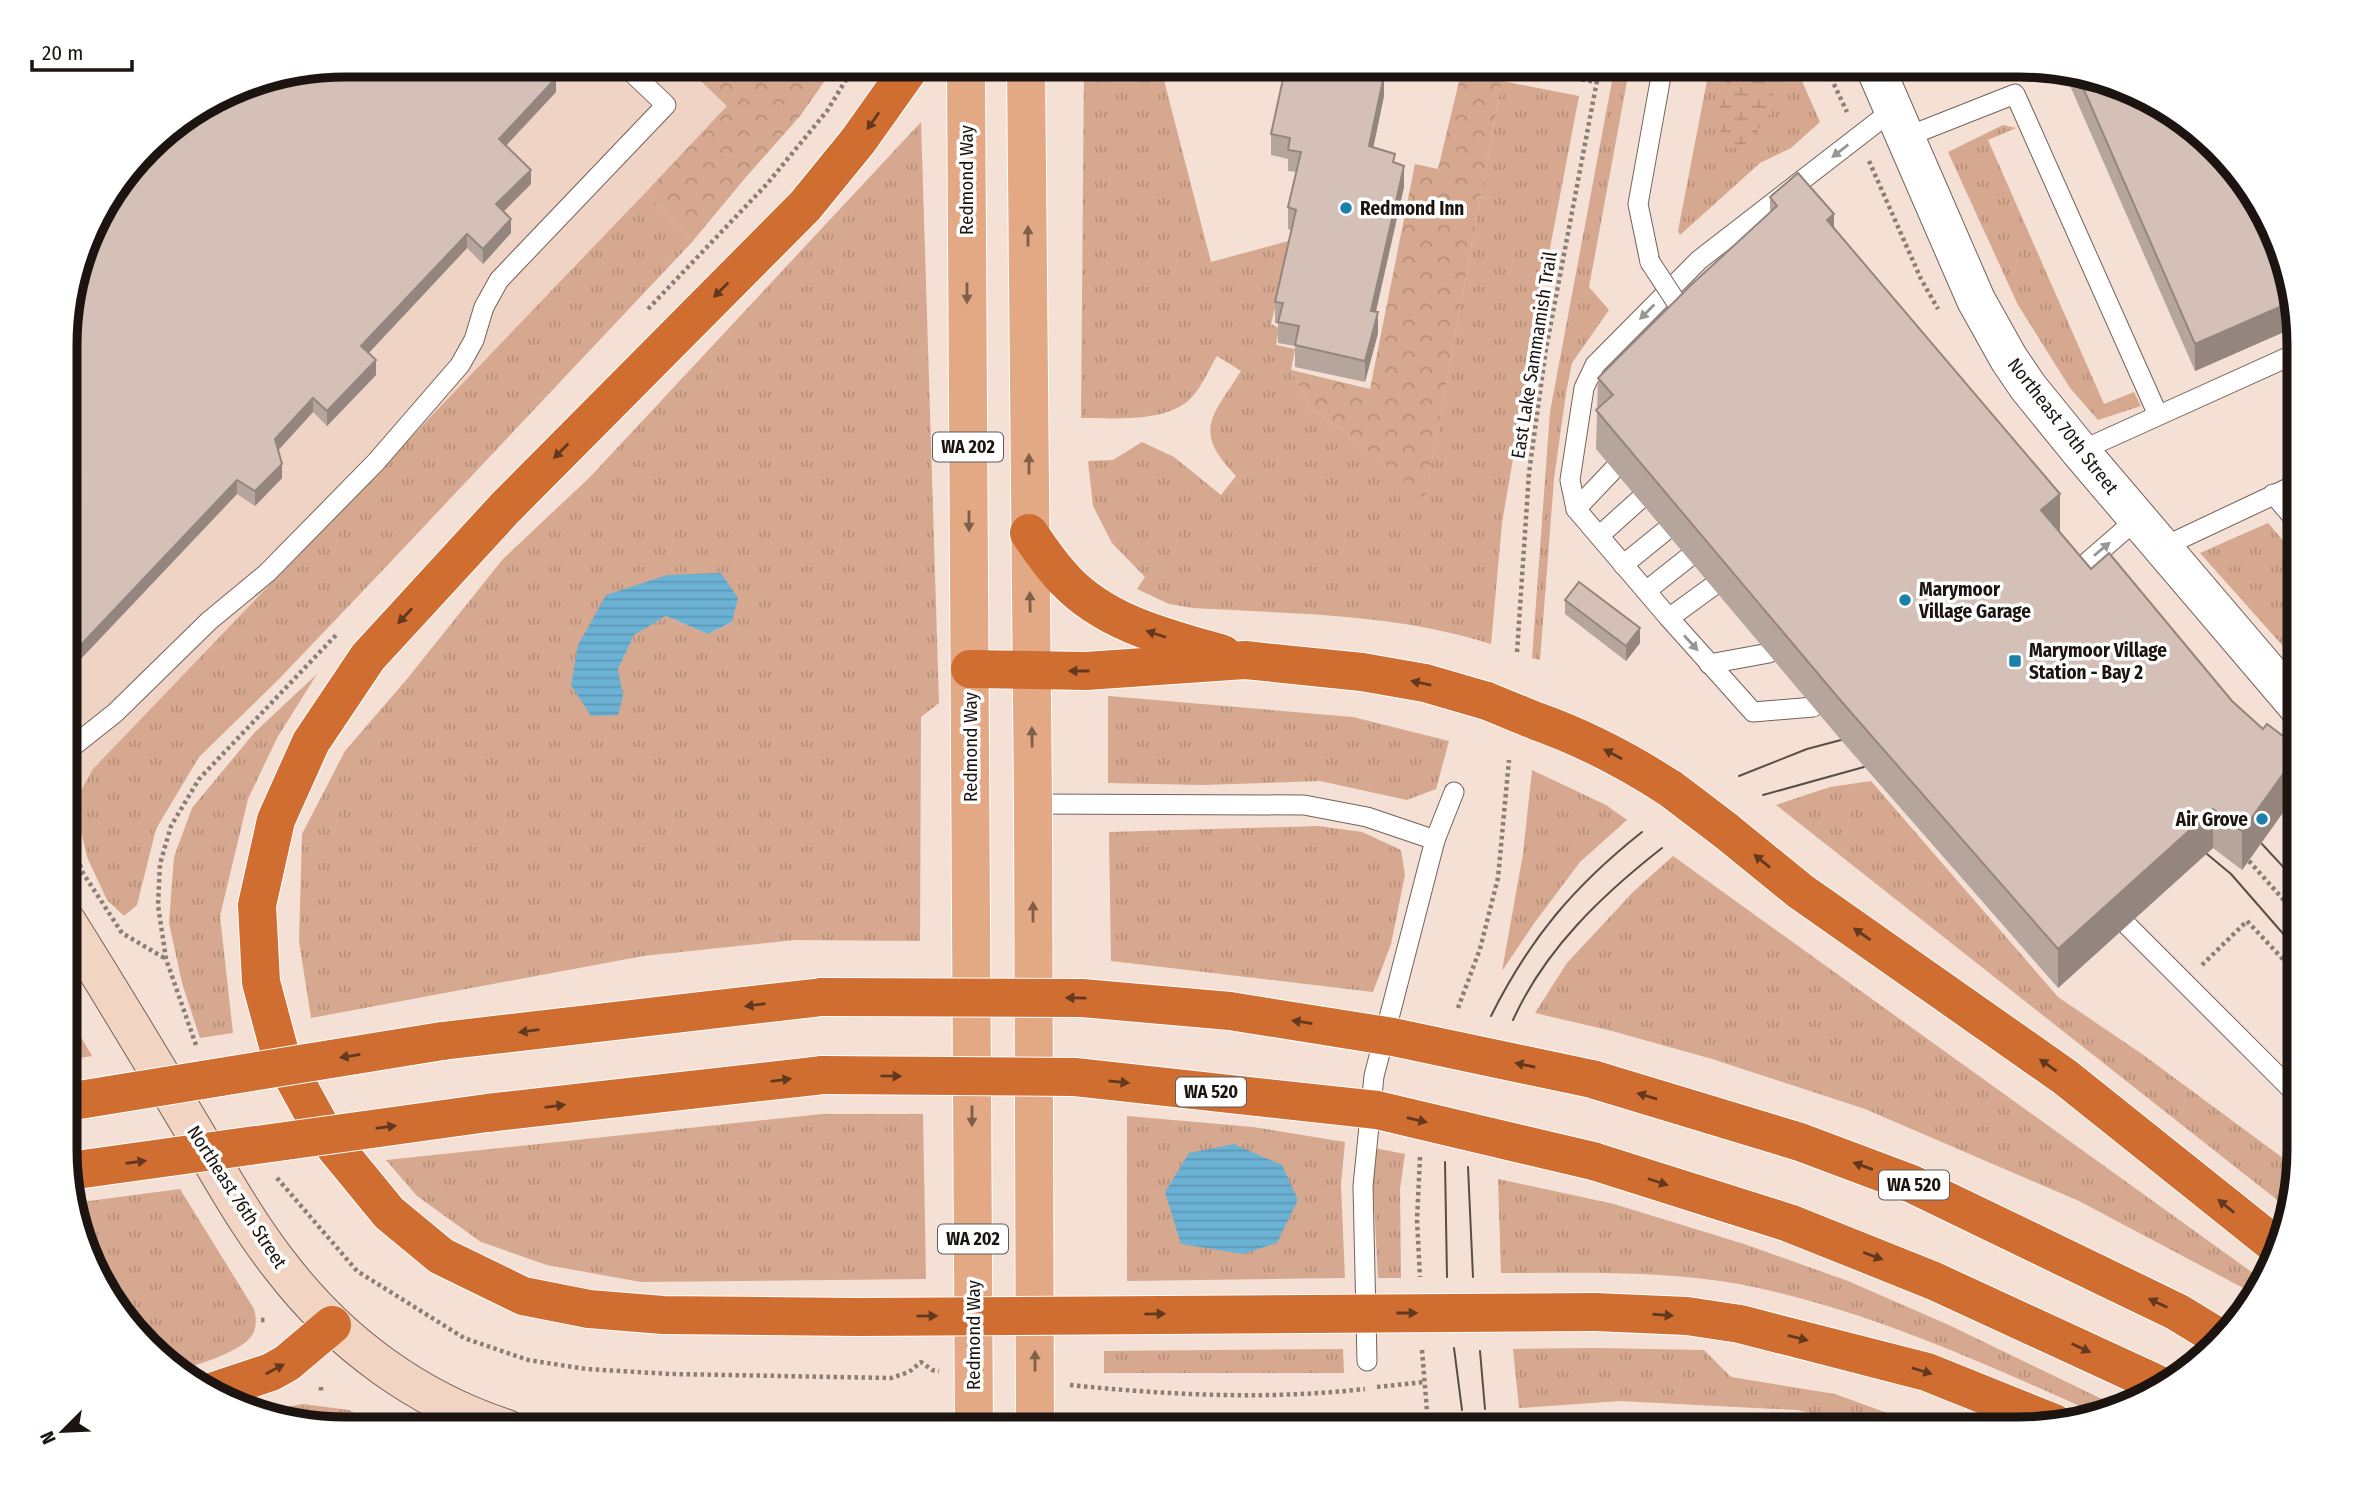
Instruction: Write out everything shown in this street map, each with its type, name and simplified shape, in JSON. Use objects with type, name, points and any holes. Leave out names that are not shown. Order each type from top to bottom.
[{"type":"highway","points":[[903,77],[858,141],[804,206],[505,508],[368,657],[311,742],[276,820],[257,905],[261,982],[280,1053],[325,1135],[388,1213],[441,1256],[523,1296],[589,1309],[663,1315],[859,1317],[1595,1312],[1687,1316],[1741,1324],[1927,1372],[2037,1416]]},
{"type":"highway","points":[[1029,533],[1049,563],[1068,583],[1102,610],[1145,630],[1245,660]]},
{"type":"highway","points":[[970,669],[1086,671],[1245,660],[1362,672],[1425,684],[1487,701],[1569,733],[1640,768],[1671,789],[1800,891],[2065,1077],[2271,1242]]},
{"type":"highway","name":"WA 520","points":[[77,1100],[442,1041],[822,997],[1082,998],[1230,1011],[1393,1037],[1592,1079],[1800,1142],[1912,1184],[2165,1307],[2213,1334]]},
{"type":"highway","name":"WA 520","points":[[78,1171],[487,1113],[823,1075],[1075,1077],[1377,1110],[1593,1161],[1789,1223],[1934,1280],[2152,1381]]},
{"type":"highway","points":[[224,1388],[271,1372],[287,1363],[332,1325]]},
{"type":"main road","name":"Redmond Way","points":[[967,77],[974,1417]]},
{"type":"main road","name":"WA 202","points":[[1026,77],[1033,804],[1035,1417]]},
{"type":"main road","name":"Northeast 76th Street","points":[[77,938],[259,1236],[288,1276],[332,1325],[363,1353],[412,1385],[475,1417]]},
{"type":"street","name":"Northeast 70th Street","points":[[1879,77],[1983,312],[2009,359],[2080,451],[2287,694]]},
{"type":"lane","points":[[77,743],[115,713],[209,621],[267,573],[376,462],[460,365],[474,340],[484,307],[499,280],[666,105],[637,77]]},
{"type":"lane","points":[[1661,77],[1638,204],[1650,262],[1690,323]]},
{"type":"lane","points":[[1813,707],[1754,712],[1709,664],[1576,509],[1570,480],[1576,430],[1584,388],[1595,365],[1699,260],[1900,123],[2015,94],[2158,415]]},
{"type":"lane","points":[[2080,451],[2287,357]]},
{"type":"lane","points":[[1576,509],[1614,469]]},
{"type":"lane","points":[[2067,580],[2149,533],[2287,488]]},
{"type":"lane","points":[[2273,494],[2287,510]]},
{"type":"lane","points":[[1599,536],[1639,500]]},
{"type":"lane","points":[[1623,565],[1665,531]]},
{"type":"lane","points":[[1646,591],[1689,557]]},
{"type":"lane","points":[[1669,618],[1713,586]]},
{"type":"lane","points":[[1709,664],[1769,653]]},
{"type":"lane","points":[[1367,1361],[1363,1186],[1374,1076],[1436,841],[1454,792]]},
{"type":"lane","points":[[1033,804],[1232,803],[1304,806],[1367,817],[1436,841]]},
{"type":"lane","points":[[2129,926],[2287,1085]]},
{"type":"path","points":[[642,315],[767,184],[827,111],[848,77]]},
{"type":"path","points":[[1567,77],[1596,82]]},
{"type":"path","name":"East Lake Sammamish Trail","points":[[1517,652],[1529,472],[1546,349],[1597,77]]},
{"type":"path","points":[[1831,77],[1847,112]]},
{"type":"path","points":[[201,1054],[194,1042],[166,959],[159,905],[160,864],[171,826],[199,779],[344,627]]},
{"type":"path","points":[[1458,1008],[1480,949],[1498,878],[1509,760]]},
{"type":"path","points":[[77,857],[83,873],[122,933],[166,959]]},
{"type":"path","points":[[2249,861],[2287,904]]},
{"type":"path","points":[[2184,983],[2247,921],[2287,963]]},
{"type":"path","points":[[1420,1157],[1417,1220],[1420,1278]]},
{"type":"path","points":[[272,1169],[357,1271],[464,1338],[528,1360],[586,1369],[671,1374],[884,1378],[903,1375],[920,1362]]},
{"type":"path","points":[[1422,1349],[1427,1411]]},
{"type":"path","points":[[1087,1387],[1177,1395],[1314,1395],[1424,1382]]},
{"type":"shaded area","points":[[800,77],[758,133],[101,798],[77,843],[77,345],[81,296],[330,78]]},
{"type":"green space","points":[[697,77],[828,77],[800,116],[692,242],[646,192],[727,106]]},
{"type":"green space","points":[[1084,77],[1163,77],[1211,262],[1292,240],[1271,324],[1279,328],[1276,345],[1295,349],[1291,370],[1311,409],[1349,434],[1425,498],[1502,81],[1579,96],[1502,523],[1491,644],[1418,626],[1381,621],[1193,608],[1169,604],[1137,589],[1145,577],[1112,543],[1093,506],[1088,461],[1113,460],[1142,442],[1174,457],[1221,495],[1236,476],[1214,447],[1211,424],[1215,412],[1241,371],[1217,356],[1199,389],[1181,406],[1168,412],[1139,417],[1081,418]]},
{"type":"green space","points":[[1460,77],[1502,81],[1425,499],[1349,434],[1311,409],[1291,370],[1370,389],[1415,164],[1438,169]]},
{"type":"green space","points":[[1613,77],[1628,77],[1589,287],[1609,310],[1572,363],[1566,393],[1554,479],[1540,660],[1532,658],[1550,412]]},
{"type":"green space","points":[[1708,77],[1800,77],[1820,122],[1791,148],[1760,163],[1680,235],[1678,231]]},
{"type":"green space","points":[[1732,77],[1769,77],[1776,106],[1744,146],[1729,148],[1719,128],[1721,89]]},
{"type":"green space","points":[[921,122],[939,703],[921,717],[920,941],[795,940],[643,956],[311,1018],[299,941],[302,834],[345,751],[407,679],[503,559],[590,477]],"holes":[[[606,595],[732,622],[708,634],[666,616],[634,634],[618,669]]]},
{"type":"green space","points":[[2003,125],[2016,128],[1988,140],[2104,404],[2134,392],[2141,406],[2098,420],[2070,388],[2018,305],[1948,152]]},
{"type":"green space","points":[[646,192],[692,242],[279,679],[199,757],[156,829],[137,905],[124,916],[107,900],[87,857],[80,826],[78,796],[93,769]]},
{"type":"green space","points":[[2268,523],[2287,545],[2287,651],[2200,553]]},
{"type":"green space","points":[[317,674],[277,738],[248,799],[220,916],[233,1033],[200,1038],[182,983],[169,923],[174,857],[192,808],[255,732]]},
{"type":"green space","points":[[1108,696],[1353,717],[1449,741],[1436,789],[1407,800],[1320,781],[1202,785],[1108,783]]},
{"type":"green space","points":[[1532,770],[1606,805],[1627,820],[1580,862],[1502,971],[1523,854]]},
{"type":"green space","points":[[1871,781],[2058,997],[2142,1054],[2286,1160],[2281,1203],[1776,805],[1830,787]]},
{"type":"green space","points":[[1318,826],[1362,832],[1401,850],[1405,875],[1391,944],[1373,992],[1111,961],[1109,832]]},
{"type":"green space","points":[[1673,856],[2253,1273],[2245,1289],[2079,1201],[1865,1109],[1712,1059],[1535,1013],[1567,963],[1634,891]]},
{"type":"green space","points":[[77,1030],[92,1056],[77,1058]]},
{"type":"green space","points":[[822,1114],[923,1114],[926,1279],[641,1282],[547,1265],[481,1242],[417,1196],[386,1160]]},
{"type":"green space","points":[[1127,1116],[1253,1127],[1345,1142],[1341,1185],[1345,1278],[1127,1281]]},
{"type":"green space","points":[[1374,1148],[1405,1154],[1400,1189],[1401,1278],[1378,1278],[1373,1185]]},
{"type":"green space","points":[[1498,1179],[1614,1204],[1744,1244],[1848,1281],[1951,1326],[2108,1402],[2085,1409],[1920,1338],[1831,1307],[1739,1284],[1650,1274],[1501,1273]]},
{"type":"green space","points":[[180,1189],[254,1309],[255,1330],[248,1340],[234,1350],[194,1365],[188,1367],[182,1362],[155,1339],[122,1298],[97,1252],[82,1202]]},
{"type":"green space","points":[[1343,1349],[1344,1373],[1104,1373],[1104,1351]]},
{"type":"green space","points":[[1513,1349],[1704,1350],[1731,1377],[1835,1394],[1898,1417],[1828,1417],[1797,1410],[1620,1401],[1519,1408]]},
{"type":"green space","points":[[303,1404],[349,1410],[362,1417],[310,1415],[277,1408]]},
{"type":"water","points":[[721,573],[738,598],[732,622],[708,634],[666,616],[634,635],[618,669],[623,696],[618,715],[591,716],[571,685],[578,645],[606,595],[667,575]]},
{"type":"water","points":[[1234,1144],[1282,1165],[1298,1200],[1277,1243],[1243,1254],[1181,1244],[1165,1192],[1189,1153]]},
{"type":"building","points":[[345,77],[555,77],[499,139],[531,170],[496,204],[511,219],[483,249],[467,234],[361,346],[376,360],[327,411],[313,398],[275,439],[282,464],[255,491],[237,480],[77,649],[79,310],[97,242],[132,182],[155,155],[196,122],[242,97],[276,86],[310,79]]},
{"type":"building","name":"Redmond Inn","points":[[1283,77],[1384,77],[1369,146],[1395,154],[1393,162],[1404,166],[1371,311],[1378,312],[1365,361],[1295,345],[1299,326],[1278,322],[1283,303],[1275,302],[1296,210],[1288,207],[1301,152],[1288,150],[1290,138],[1271,134]]},
{"type":"building","points":[[2082,84],[2122,97],[2182,132],[2209,155],[2232,182],[2267,242],[2284,305],[2195,344]]},
{"type":"building","name":"Marymoor Village Garage","points":[[1798,173],[1834,214],[1827,220],[2060,494],[2041,510],[2091,569],[2109,553],[2232,701],[2263,729],[2267,724],[2287,739],[2287,769],[2242,831],[2213,809],[2058,949],[1841,701],[1596,410],[1613,395],[1598,378],[1691,285],[1777,206],[1770,197]]},
{"type":"building","points":[[1579,582],[1640,628],[1626,646],[1565,600]]},
{"type":"tram line","points":[[1739,776],[1807,749],[1841,740]]},
{"type":"tram line","points":[[1763,795],[1864,767]]},
{"type":"tram line","points":[[1491,1016],[1521,962],[1556,915],[1595,873],[1642,832]]},
{"type":"tram line","points":[[2262,844],[2287,871]]},
{"type":"tram line","points":[[1513,1020],[1541,970],[1577,925],[1597,904],[1662,848]]},
{"type":"tram line","points":[[2207,854],[2231,874],[2287,938]]},
{"type":"tram line","points":[[1445,1162],[1447,1277]]},
{"type":"tram line","points":[[1468,1167],[1473,1277]]},
{"type":"tram line","points":[[1454,1348],[1462,1410]]},
{"type":"tram line","points":[[1480,1351],[1485,1409]]},
{"type":"place","name":"Redmond Inn","points":[[1346,208]]},
{"type":"place","name":"Marymoor Village Garage","points":[[1905,600]]},
{"type":"place","name":"Marymoor Village Station - Bay 2","points":[[2015,661]]},
{"type":"place","name":"Air Grove","points":[[2262,819]]}]
